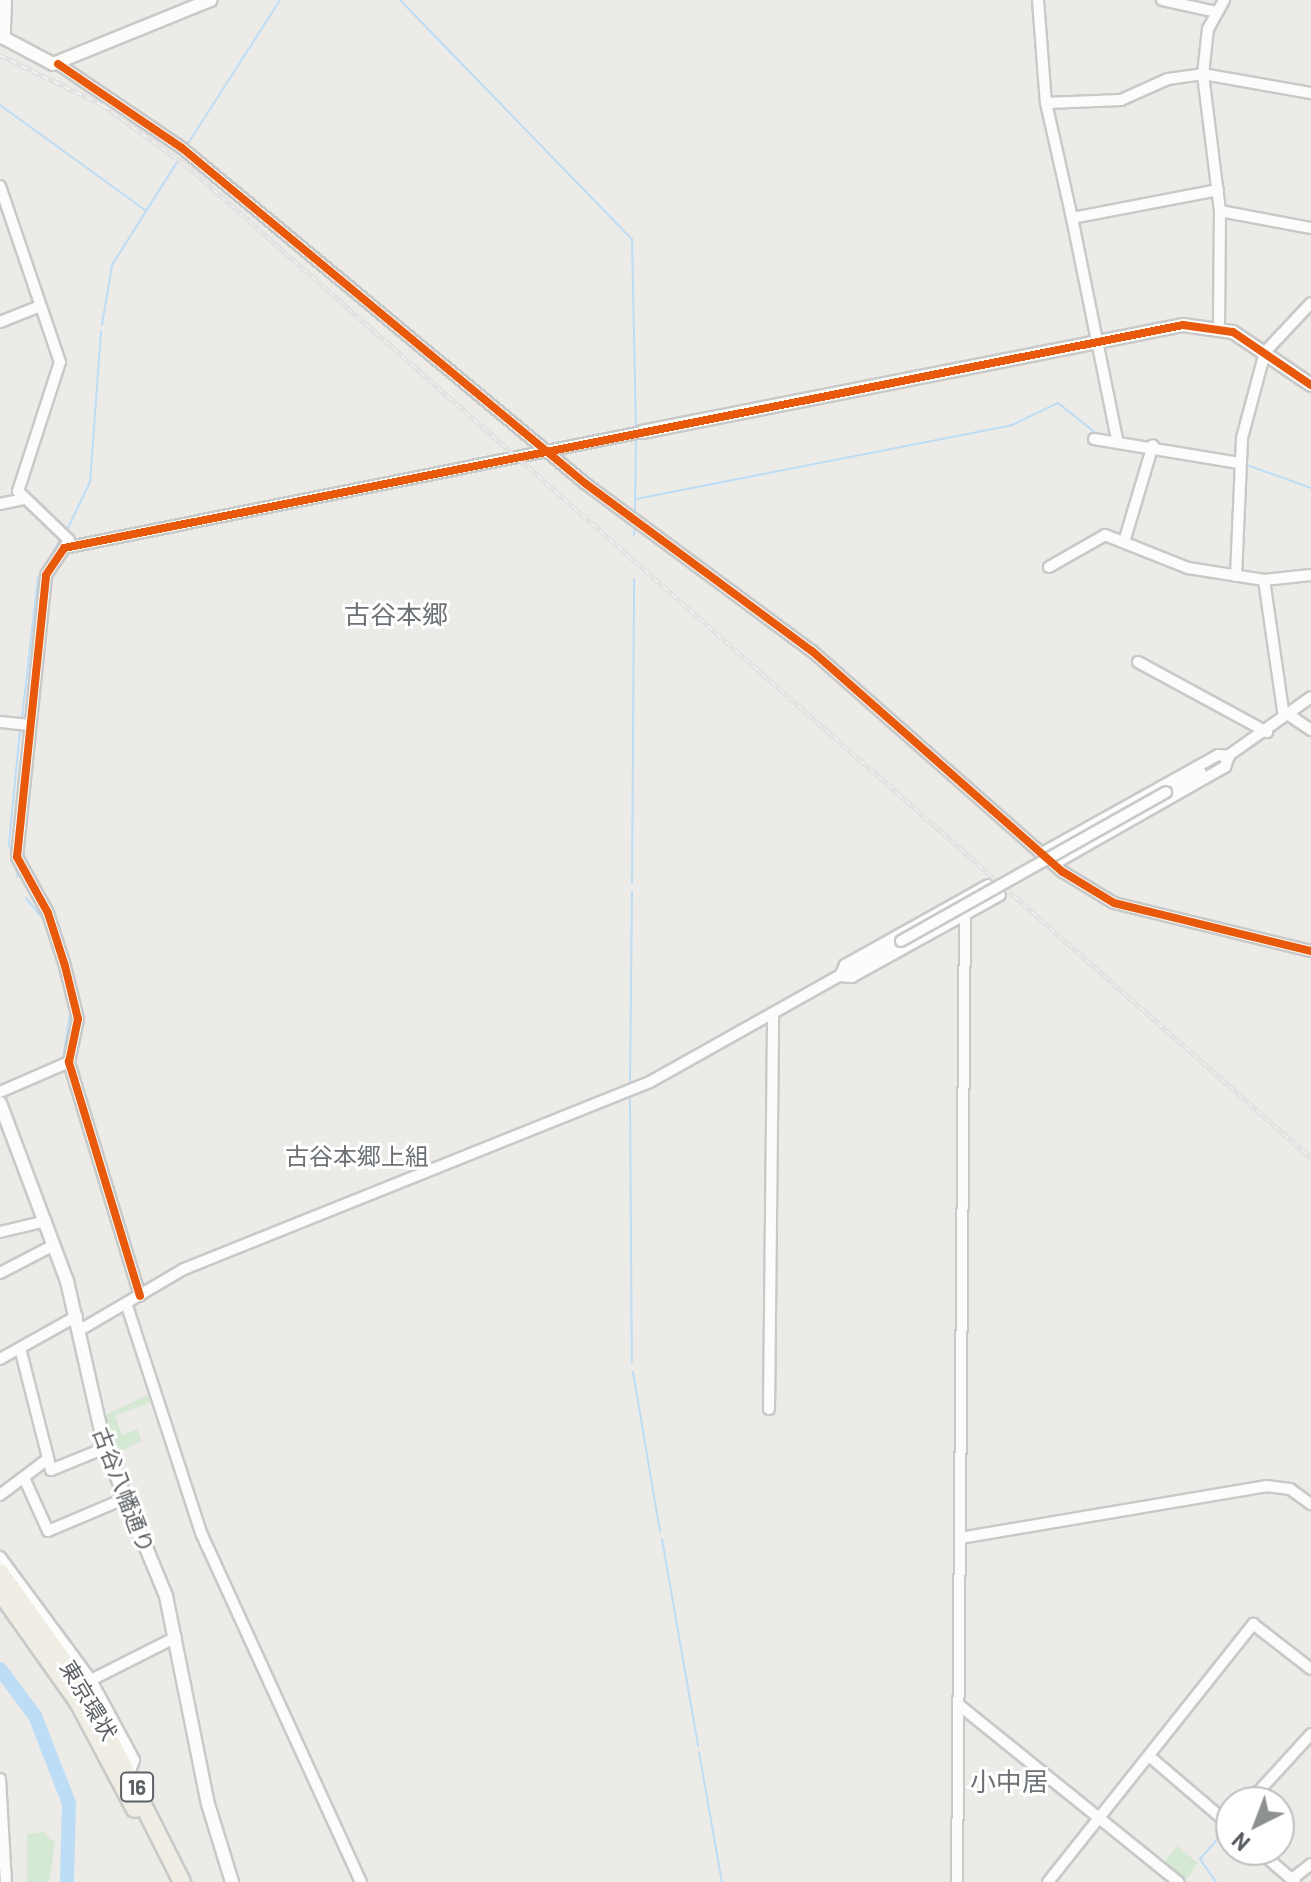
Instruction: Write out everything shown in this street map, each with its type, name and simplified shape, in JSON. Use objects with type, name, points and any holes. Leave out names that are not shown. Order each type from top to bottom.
[{"type":"highway","name":"東京環状","points":[[0,1572],[85,1692],[130,1771],[182,1882]]},
{"type":"highway","name":"東京環状","points":[[0,1592],[85,1692],[171,1882]]},
{"type":"street","points":[[5,0],[2,37],[58,64],[182,148],[549,451],[812,651],[1054,864],[1114,903],[1311,951]]},
{"type":"street","points":[[58,64],[211,0]]},
{"type":"street","points":[[1038,0],[1046,103],[1099,342],[1117,440]]},
{"type":"street","points":[[1162,0],[1216,12]]},
{"type":"street","points":[[1219,326],[1220,211],[1203,74],[1216,12],[1224,0]]},
{"type":"street","points":[[1046,103],[1121,100],[1168,79],[1203,74],[1311,93]]},
{"type":"street","points":[[0,186],[60,362],[18,491],[69,540],[46,575],[27,725],[17,857],[48,913],[71,990],[78,1019],[69,1062],[140,1296]]},
{"type":"street","points":[[1072,218],[1218,190]]},
{"type":"street","points":[[1220,211],[1311,228]]},
{"type":"street","points":[[1236,576],[1239,463],[1265,352],[1311,303]]},
{"type":"street","points":[[0,322],[40,306]]},
{"type":"street","points":[[64,548],[1183,325],[1219,326],[1265,352],[1311,385]]},
{"type":"street","points":[[1094,439],[1153,445],[1239,463]]},
{"type":"street","points":[[1124,542],[1153,445]]},
{"type":"street","points":[[0,504],[24,499]]},
{"type":"street","points":[[1049,567],[1105,535],[1188,568],[1264,580],[1311,575]]},
{"type":"street","points":[[1264,580],[1287,717]]},
{"type":"street","points":[[1138,662],[1267,732]]},
{"type":"street","points":[[80,1330],[127,1306],[184,1269],[638,1088],[1229,756],[1267,732],[1311,697]]},
{"type":"street","points":[[1287,717],[1311,730]]},
{"type":"street","points":[[0,722],[27,725]]},
{"type":"street","points":[[1042,853],[1218,755],[1229,756]]},
{"type":"street","points":[[1054,864],[1225,767],[1229,756]]},
{"type":"street","points":[[840,976],[845,965],[988,885]]},
{"type":"street","points":[[840,976],[852,977],[1000,895]]},
{"type":"street","points":[[957,1882],[965,915]]},
{"type":"street","points":[[769,1409],[773,1013]]},
{"type":"street","points":[[0,1092],[69,1062]]},
{"type":"street","name":"古谷八幡通り","points":[[1,1105],[46,1221],[77,1316],[105,1448],[176,1637],[211,1816],[232,1882]]},
{"type":"street","points":[[0,1232],[46,1221]]},
{"type":"street","points":[[0,1273],[54,1245]]},
{"type":"street","points":[[127,1306],[202,1535],[361,1882]]},
{"type":"street","points":[[1,1357],[77,1316]]},
{"type":"street","points":[[20,1348],[45,1461],[51,1470],[105,1448]]},
{"type":"street","points":[[0,1495],[25,1480],[45,1461]]},
{"type":"street","points":[[25,1480],[48,1531],[126,1498]]},
{"type":"street","points":[[960,1538],[1266,1486],[1290,1489],[1311,1504]]},
{"type":"street","points":[[0,1557],[85,1692],[176,1637]]},
{"type":"street","points":[[1048,1882],[1253,1624],[1311,1669]]},
{"type":"street","points":[[959,1705],[1178,1882]]},
{"type":"street","points":[[1264,1786],[1311,1734]]},
{"type":"street","points":[[1149,1756],[1215,1811]]},
{"type":"street","points":[[0,1779],[6,1882]]},
{"type":"street","points":[[1277,1866],[1294,1880],[1311,1864]]},
{"type":"green space","points":[[150,1394],[153,1401],[115,1416],[122,1435],[138,1429],[141,1441],[114,1455],[101,1417]]},
{"type":"green space","points":[[43,1832],[55,1843],[49,1882],[27,1882],[27,1834]]},
{"type":"green space","points":[[1177,1846],[1198,1863],[1185,1882],[1160,1867]]},
{"type":"waterway","points":[[187,145],[280,0]]},
{"type":"waterway","points":[[400,0],[632,239],[636,427]]},
{"type":"waterway","points":[[0,105],[145,210]]},
{"type":"waterway","points":[[102,325],[112,265],[177,162]]},
{"type":"waterway","points":[[67,530],[90,482],[101,331]]},
{"type":"waterway","points":[[636,499],[1012,425],[1058,403],[1097,434]]},
{"type":"waterway","points":[[1119,437],[1149,441]]},
{"type":"waterway","points":[[635,515],[636,438]]},
{"type":"waterway","points":[[1155,443],[1176,448]]},
{"type":"waterway","points":[[1244,464],[1311,488]]},
{"type":"waterway","points":[[634,535],[635,524]]},
{"type":"waterway","points":[[22,718],[38,578],[60,540]]},
{"type":"waterway","points":[[632,883],[634,579]]},
{"type":"waterway","points":[[18,877],[9,844],[20,729]]},
{"type":"waterway","points":[[630,1084],[632,892]]},
{"type":"waterway","points":[[26,898],[47,924]]},
{"type":"waterway","points":[[50,934],[67,994]]},
{"type":"waterway","points":[[63,1059],[71,1007]]},
{"type":"waterway","points":[[65,1067],[74,1095]]},
{"type":"waterway","points":[[630,1097],[632,1362]]},
{"type":"waterway","points":[[135,1307],[137,1319]]},
{"type":"waterway","points":[[633,1372],[660,1532]]},
{"type":"waterway","points":[[662,1539],[698,1746]]},
{"type":"waterway","points":[[0,1669],[35,1716],[69,1803],[67,1882]]},
{"type":"waterway","points":[[699,1752],[722,1882]]},
{"type":"waterway","points":[[1215,1842],[1200,1859],[1216,1882]]},
{"type":"railway","points":[[0,55],[103,105],[186,165],[1311,1158]]},
{"type":"cycle path","points":[[58,64],[182,148],[586,484],[812,651],[1063,872],[1114,903],[1311,951]]},
{"type":"cycle path","points":[[140,1296],[69,1062],[78,1019],[65,966],[48,913],[17,857],[46,575],[64,548],[1183,325],[1233,332],[1311,385]]},
{"type":"district","name":"古谷本郷","points":[[396,614]]},
{"type":"district","name":"古谷本郷上組","points":[[357,1156]]},
{"type":"district","name":"小中居","points":[[1009,1781]]}]
